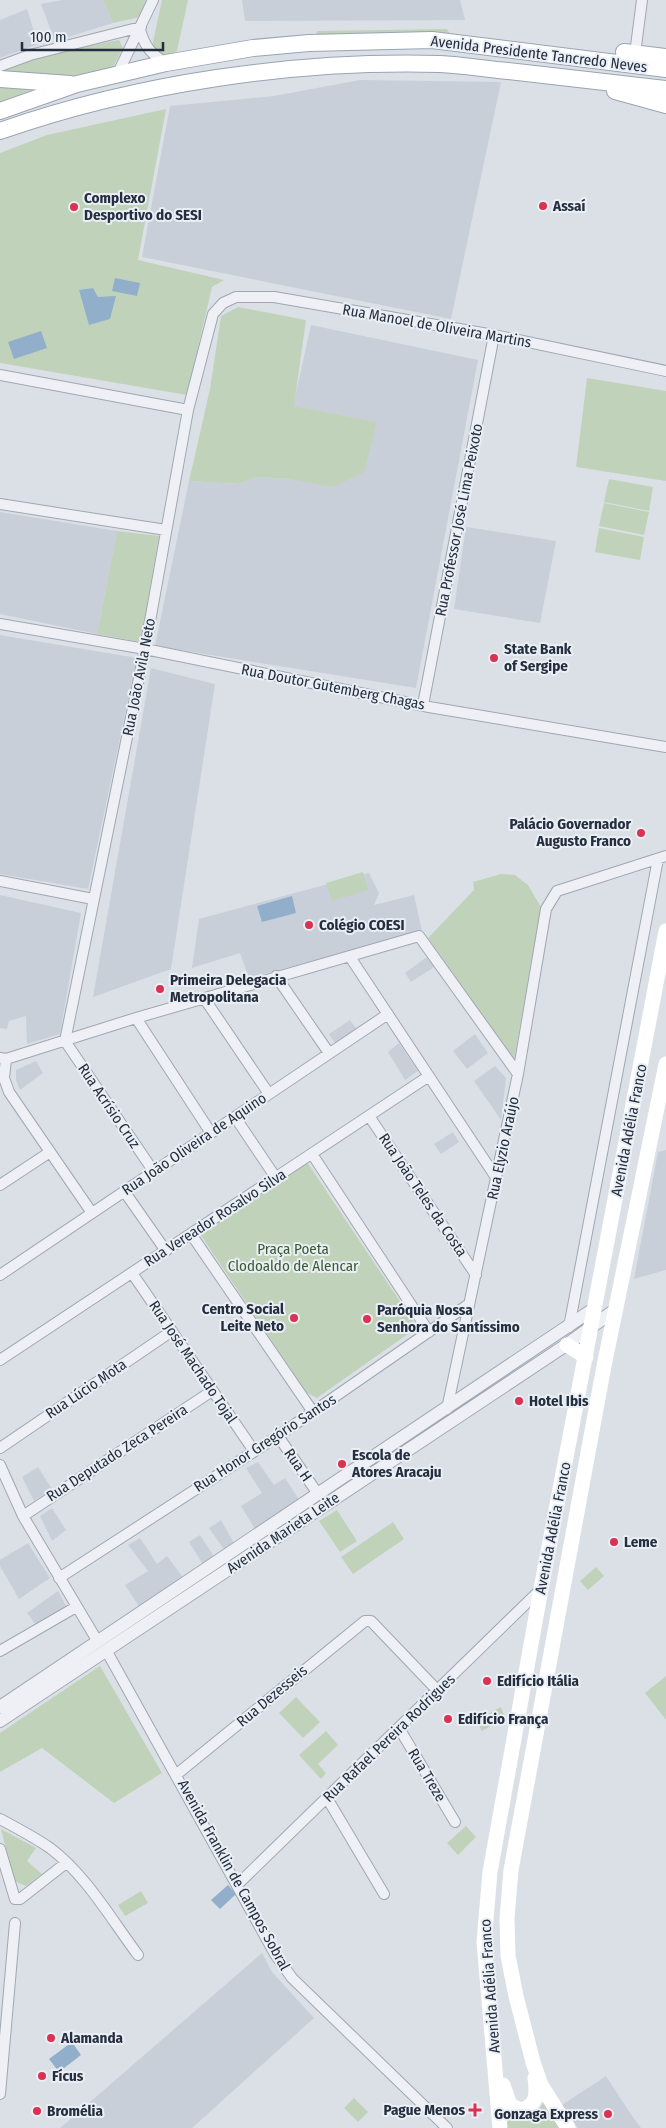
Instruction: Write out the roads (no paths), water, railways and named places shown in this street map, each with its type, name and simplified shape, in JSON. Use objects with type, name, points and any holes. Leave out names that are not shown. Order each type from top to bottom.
[{"type":"main road","name":"Avenida Presidente Tancredo Neves","points":[[0,111],[77,84],[166,63],[254,48],[309,43],[432,40],[666,69]]},
{"type":"main road","points":[[484,46],[666,57]]},
{"type":"main road","name":"Avenida Presidente Tancredo Neves","points":[[0,131],[50,114],[111,99],[258,71],[307,67],[440,64],[666,89]]},
{"type":"main road","points":[[567,77],[666,104]]},
{"type":"main road","points":[[0,79],[77,84]]},
{"type":"main road","name":"Avenida Adélia Franco","points":[[500,2128],[484,1942],[485,1908],[541,1589],[666,931]]},
{"type":"main road","name":"Avenida Adélia Franco","points":[[568,2128],[541,2085],[533,2062],[508,1956],[507,1918],[511,1870],[615,1310],[661,1115],[666,1064]]},
{"type":"main road","points":[[566,1345],[586,1357]]},
{"type":"main road","points":[[494,2042],[506,2099],[514,2108],[526,2109],[536,2098],[533,2062]]},
{"type":"street","points":[[117,75],[153,0]]},
{"type":"street","points":[[636,54],[642,0]]},
{"type":"street","points":[[140,28],[145,46],[154,56],[166,63]]},
{"type":"street","points":[[0,66],[30,55],[140,28]]},
{"type":"street","name":"Rua Manoel de Oliveira Martins","points":[[213,314],[223,303],[236,297],[274,297],[494,335],[666,371]]},
{"type":"street","name":"Rua João Avila Neto","points":[[65,1041],[145,650],[188,410],[213,314]]},
{"type":"street","name":"Rua Professor José Lima Peixoto","points":[[423,705],[494,335]]},
{"type":"street","points":[[0,375],[188,410]]},
{"type":"street","points":[[0,504],[166,530]]},
{"type":"street","name":"Rua Doutor Gutemberg Chagas","points":[[0,624],[145,650],[423,705],[666,747]]},
{"type":"street","points":[[569,1327],[662,857]]},
{"type":"street","name":"Rua Elyzio Araújo","points":[[447,1408],[518,1074],[546,909],[557,891],[662,857]]},
{"type":"street","points":[[0,881],[93,899]]},
{"type":"street","points":[[92,1213],[9,1092],[4,1078],[3,1058],[65,1041],[276,976],[419,936],[518,1074]]},
{"type":"street","points":[[350,956],[497,1179]]},
{"type":"street","points":[[276,976],[329,1053]]},
{"type":"street","points":[[204,998],[269,1094]]},
{"type":"street","name":"Rua João Oliveira de Aquino","points":[[0,1275],[388,1014]]},
{"type":"street","points":[[136,1018],[211,1133]]},
{"type":"street","name":"Rua Acrísio Cruz","points":[[65,1041],[154,1172]]},
{"type":"street","name":"Rua Vereador Rosalvo Silva","points":[[0,1360],[429,1076]]},
{"type":"street","name":"Rua João Teles da Costa","points":[[370,1116],[476,1275]]},
{"type":"street","points":[[235,1117],[276,1178]]},
{"type":"street","points":[[0,1185],[50,1152]]},
{"type":"street","points":[[312,1154],[429,1332]]},
{"type":"street","points":[[124,1191],[166,1251]]},
{"type":"street","points":[[191,1234],[313,1412]]},
{"type":"street","name":"Rua José Machado Tojal","points":[[132,1273],[254,1451]]},
{"type":"street","name":"Rua Honor Gregório Santos","points":[[59,1578],[278,1436],[469,1304]]},
{"type":"street","name":"Avenida Marieta Leite","points":[[0,1721],[102,1646],[318,1494],[595,1308]]},
{"type":"street","name":"Avenida Marieta Leite","points":[[0,1707],[102,1646],[592,1328],[615,1310]]},
{"type":"street","name":"Rua Lúcio Mota","points":[[0,1448],[172,1331]]},
{"type":"street","points":[[453,1384],[466,1396]]},
{"type":"street","name":"Rua Deputado Zeca Pereira","points":[[23,1516],[212,1391]]},
{"type":"street","name":"Rua H","points":[[278,1436],[318,1494]]},
{"type":"street","name":"Avenida Franklin de Campos Sobral","points":[[0,1465],[23,1516],[177,1774],[275,1954],[292,1978],[446,2128]]},
{"type":"street","name":"Rua Rafael Pereira Rodrigues","points":[[236,1885],[541,1589]]},
{"type":"street","points":[[0,1651],[76,1607]]},
{"type":"street","name":"Rua Dezesseis","points":[[177,1774],[317,1659],[368,1621],[438,1691]]},
{"type":"street","name":"Rua Treze","points":[[399,1728],[455,1822]]},
{"type":"street","points":[[327,1798],[384,1894]]},
{"type":"street","points":[[0,1819],[51,1849],[66,1863],[81,1879],[138,1955]]},
{"type":"street","points":[[0,1849],[15,1899],[20,1899],[66,1863]]},
{"type":"street","points":[[0,2094],[15,1923]]},
{"type":"water","points":[[115,278],[140,283],[137,296],[112,291]]},
{"type":"water","points":[[93,288],[98,297],[116,296],[110,319],[89,325],[79,290]]},
{"type":"water","points":[[41,331],[47,348],[14,359],[8,342]]},
{"type":"water","points":[[292,896],[296,913],[262,922],[257,906]]},
{"type":"water","points":[[228,1885],[236,1894],[220,1909],[211,1900]]},
{"type":"water","points":[[72,2042],[81,2055],[59,2072],[49,2059]]},
{"type":"place","name":"Assaí","points":[[543,206]]},
{"type":"place","name":"Complexo Desportivo do SESI","points":[[74,207]]},
{"type":"place","name":"State Bank of Sergipe","points":[[494,658]]},
{"type":"place","name":"Palácio Governador Augusto Franco","points":[[641,833]]},
{"type":"place","name":"Colégio COESI","points":[[309,925]]},
{"type":"place","name":"Primeira Delegacia Metropolitana","points":[[160,989]]},
{"type":"place","name":"Centro Social Leite Neto","points":[[294,1318]]},
{"type":"place","name":"Paróquia Nossa Senhora do Santíssimo","points":[[367,1319]]},
{"type":"place","name":"Hotel Ibis","points":[[519,1401]]},
{"type":"place","name":"Escola de Atores Aracaju","points":[[342,1464]]},
{"type":"place","name":"Leme","points":[[614,1542]]},
{"type":"place","name":"Edifício Itália","points":[[487,1681]]},
{"type":"place","name":"Edifício França","points":[[448,1719]]},
{"type":"place","name":"Alamanda","points":[[51,2038]]},
{"type":"place","name":"Fícus","points":[[42,2076]]},
{"type":"place","name":"Pague Menos","points":[[475,2110]]},
{"type":"place","name":"Bromélia","points":[[37,2111]]},
{"type":"place","name":"Gonzaga Express","points":[[608,2114]]},
{"type":"park label","name":"Praça Poeta Clodoaldo de Alencar","points":[[293,1258]]}]
